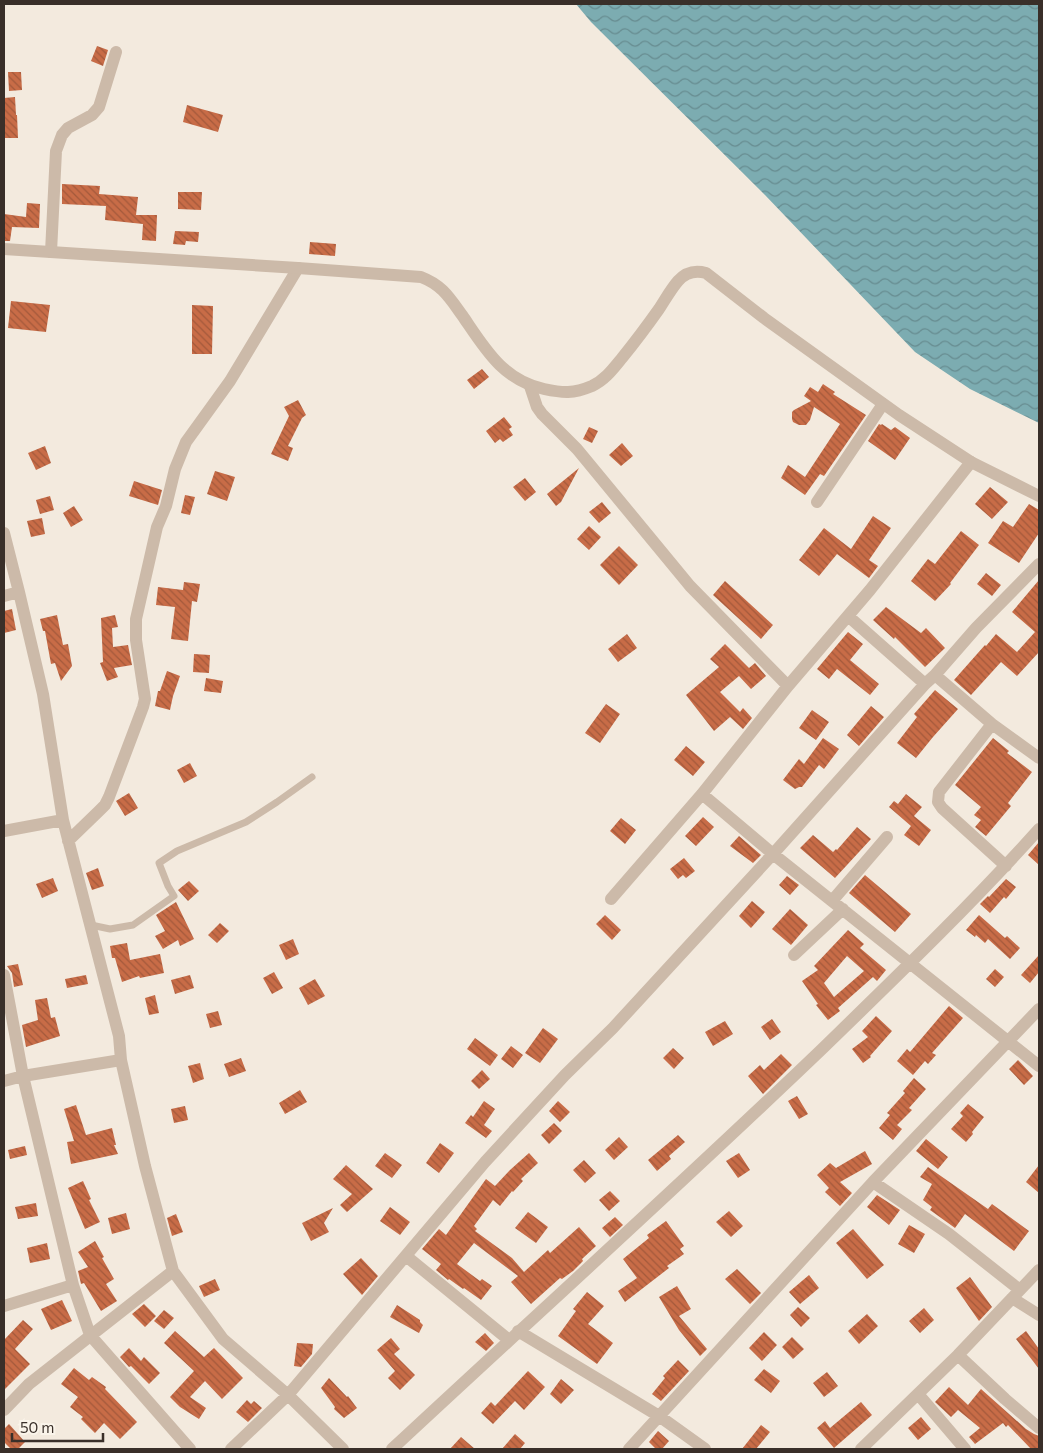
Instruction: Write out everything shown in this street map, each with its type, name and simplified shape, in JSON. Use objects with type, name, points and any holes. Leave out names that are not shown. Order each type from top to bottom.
[{"type":"street","points":[[51,252],[56,151],[62,135],[68,128],[92,114],[98,108],[116,52]]},
{"type":"street","points":[[4,249],[421,277],[432,281],[446,292],[491,357],[511,375],[530,386],[562,393],[593,386],[606,377],[641,335],[679,280],[689,273],[698,271],[706,273],[764,318],[883,404],[971,462],[1039,496]]},
{"type":"street","points":[[68,840],[105,804],[109,797],[143,707],[145,699],[136,640],[136,618],[157,527],[166,506],[175,470],[186,442],[230,381],[298,268]]},
{"type":"street","points":[[530,386],[537,407],[542,414],[577,449],[690,586],[788,686]]},
{"type":"street","points":[[816,502],[883,404]]},
{"type":"street","points":[[611,899],[702,794],[788,686],[870,590],[971,462]]},
{"type":"street","points":[[4,533],[43,694],[63,820],[119,1036],[121,1060],[145,1166],[173,1271],[223,1339],[288,1395],[343,1449]]},
{"type":"street","points":[[231,1449],[288,1395],[485,1162],[565,1075],[613,1028],[773,854],[976,628],[1039,564]]},
{"type":"street","points":[[4,596],[19,592]]},
{"type":"street","points":[[848,616],[925,684]]},
{"type":"street","points":[[935,674],[992,724],[1039,758]]},
{"type":"street","points":[[992,724],[939,792],[938,802],[942,808],[1006,866]]},
{"type":"street","points":[[702,794],[773,854],[1039,1066]]},
{"type":"street","points":[[4,831],[63,820]]},
{"type":"street","points":[[392,1449],[739,1128],[910,963],[1006,866],[1039,829]]},
{"type":"street","points":[[832,901],[887,836]]},
{"type":"street","points":[[794,955],[843,909]]},
{"type":"street","points":[[4,975],[22,1076],[73,1285],[90,1335],[190,1449]]},
{"type":"street","points":[[629,1449],[873,1182],[1039,1009]]},
{"type":"street","points":[[4,1081],[22,1076],[121,1060]]},
{"type":"street","points":[[873,1182],[949,1234],[1039,1315]]},
{"type":"street","points":[[406,1256],[509,1340]]},
{"type":"street","points":[[861,1449],[958,1355],[1039,1270]]},
{"type":"street","points":[[4,1410],[29,1384],[173,1271]]},
{"type":"street","points":[[4,1306],[73,1285]]},
{"type":"street","points":[[518,1331],[659,1416],[705,1449]]},
{"type":"street","points":[[958,1355],[1039,1428]]},
{"type":"street","points":[[918,1394],[965,1449]]},
{"type":"lane","points":[[90,925],[110,929],[132,925],[174,896],[159,863],[177,851],[246,822],[312,777]]},
{"type":"water","points":[[576,4],[1039,4],[1039,423],[970,389],[915,352],[765,195],[591,22]]},
{"type":"building","points":[[97,46],[108,50],[103,66],[91,61]]},
{"type":"building","points":[[8,72],[21,72],[22,90],[9,91]]},
{"type":"building","points":[[15,97],[18,138],[4,138],[4,98]]},
{"type":"building","points":[[187,105],[223,115],[218,132],[183,122]]},
{"type":"building","points":[[62,184],[100,186],[99,194],[138,197],[136,215],[157,215],[156,241],[142,240],[143,224],[105,220],[106,206],[62,204]]},
{"type":"building","points":[[178,192],[202,192],[201,210],[178,209]]},
{"type":"building","points":[[27,203],[40,204],[39,228],[12,227],[10,241],[4,241],[4,214],[26,217]]},
{"type":"building","points":[[175,231],[199,232],[198,242],[186,241],[185,245],[173,244]]},
{"type":"building","points":[[310,242],[336,244],[335,256],[309,254]]},
{"type":"building","points":[[11,301],[50,305],[46,332],[8,328]]},
{"type":"building","points":[[192,305],[213,306],[212,354],[192,354]]},
{"type":"building","points":[[482,369],[489,377],[474,389],[467,380]]},
{"type":"building","points":[[823,384],[835,392],[833,394],[866,415],[824,476],[820,474],[805,495],[781,478],[788,465],[805,477],[840,424],[814,407],[810,420],[806,425],[799,425],[793,422],[792,412],[811,401],[804,396],[810,387],[818,392]]},
{"type":"building","points":[[298,400],[306,415],[302,418],[288,446],[293,448],[288,461],[271,454],[289,416],[284,407]]},
{"type":"building","points":[[504,417],[512,427],[509,429],[513,435],[503,442],[500,439],[495,443],[486,431]]},
{"type":"building","points":[[879,424],[891,430],[895,427],[910,438],[895,460],[868,441]]},
{"type":"building","points":[[589,427],[598,431],[592,443],[583,439]]},
{"type":"building","points":[[622,443],[633,456],[621,466],[609,455]]},
{"type":"building","points":[[45,446],[51,463],[36,470],[28,453]]},
{"type":"building","points":[[579,468],[561,502],[556,506],[547,494]]},
{"type":"building","points":[[215,471],[235,477],[227,501],[207,494]]},
{"type":"building","points":[[525,478],[536,492],[525,501],[513,487]]},
{"type":"building","points":[[134,481],[162,490],[158,505],[129,496]]},
{"type":"building","points":[[990,487],[1008,502],[992,519],[975,504]]},
{"type":"building","points":[[185,495],[195,497],[190,515],[181,513]]},
{"type":"building","points":[[50,496],[54,510],[40,514],[36,500]]},
{"type":"building","points":[[602,502],[611,513],[599,523],[589,512]]},
{"type":"building","points":[[1029,504],[1039,510],[1039,533],[1019,563],[988,543],[1003,521],[1013,527]]},
{"type":"building","points":[[74,506],[83,520],[71,527],[63,513]]},
{"type":"building","points":[[873,516],[891,528],[869,560],[878,566],[869,578],[837,554],[819,576],[799,560],[824,528],[851,549]]},
{"type":"building","points":[[42,518],[45,534],[31,537],[27,521]]},
{"type":"building","points":[[589,526],[601,537],[589,550],[577,539]]},
{"type":"building","points":[[961,531],[979,545],[951,584],[935,601],[911,581],[928,559],[935,564]]},
{"type":"building","points":[[619,546],[638,565],[619,585],[600,565]]},
{"type":"building","points":[[986,573],[1001,585],[992,596],[977,584]]},
{"type":"building","points":[[1039,580],[1039,652],[1017,676],[1001,662],[971,695],[954,680],[996,634],[1017,652],[1035,632],[1012,612]]},
{"type":"building","points":[[725,581],[773,625],[761,639],[713,595]]},
{"type":"building","points":[[184,582],[200,584],[197,602],[192,601],[188,641],[171,639],[175,607],[156,605],[158,587],[183,590]]},
{"type":"building","points":[[886,607],[921,633],[926,628],[945,648],[925,667],[895,637],[894,639],[873,620]]},
{"type":"building","points":[[12,609],[16,630],[4,633],[4,611]]},
{"type":"building","points":[[57,615],[63,645],[68,644],[72,666],[61,681],[55,663],[51,664],[45,631],[43,631],[40,619]]},
{"type":"building","points":[[115,615],[118,627],[112,628],[113,647],[128,645],[132,665],[114,668],[118,677],[107,681],[100,663],[103,662],[101,618]]},
{"type":"building","points":[[848,632],[863,644],[850,660],[879,684],[870,695],[837,669],[829,679],[817,669]]},
{"type":"building","points":[[627,634],[637,648],[618,662],[608,649]]},
{"type":"building","points":[[725,644],[749,668],[755,663],[766,676],[751,689],[739,676],[720,692],[740,712],[743,708],[752,718],[743,729],[730,717],[714,731],[686,695],[719,667],[710,659]]},
{"type":"building","points":[[194,654],[210,655],[209,673],[193,672]]},
{"type":"building","points":[[167,671],[180,676],[170,710],[155,706],[158,691],[160,691]]},
{"type":"building","points":[[206,678],[223,681],[221,693],[204,691]]},
{"type":"building","points":[[935,690],[958,709],[916,758],[897,743],[917,717],[914,714]]},
{"type":"building","points":[[606,704],[620,714],[600,743],[585,733]]},
{"type":"building","points":[[871,706],[884,717],[859,746],[847,735]]},
{"type":"building","points":[[812,710],[829,722],[816,740],[799,728]]},
{"type":"building","points":[[823,738],[839,749],[824,769],[819,765],[802,787],[795,789],[783,780],[799,759],[804,764]]},
{"type":"building","points":[[993,738],[1009,751],[1007,753],[1032,772],[1008,803],[1011,806],[986,836],[975,827],[981,820],[974,815],[981,807],[955,785]]},
{"type":"building","points":[[686,746],[705,762],[693,776],[674,760]]},
{"type":"building","points":[[190,763],[197,776],[184,783],[177,770]]},
{"type":"building","points":[[129,793],[138,808],[125,816],[116,801]]},
{"type":"building","points":[[906,794],[922,807],[914,816],[931,830],[919,846],[904,835],[911,826],[889,807],[894,801],[898,804]]},
{"type":"building","points":[[703,817],[714,827],[696,846],[685,836]]},
{"type":"building","points":[[621,818],[636,830],[625,844],[610,831]]},
{"type":"building","points":[[857,827],[871,839],[835,878],[800,848],[813,835],[833,852],[837,850]]},
{"type":"building","points":[[739,836],[761,855],[753,863],[730,846]]},
{"type":"building","points":[[1039,842],[1039,865],[1028,855]]},
{"type":"building","points":[[684,858],[695,871],[686,878],[683,875],[678,879],[670,869]]},
{"type":"building","points":[[98,868],[104,886],[92,890],[86,873]]},
{"type":"building","points":[[865,875],[911,914],[895,932],[849,893]]},
{"type":"building","points":[[787,876],[799,885],[790,895],[779,885]]},
{"type":"building","points":[[53,878],[58,891],[42,898],[36,884]]},
{"type":"building","points":[[1006,879],[1016,887],[990,913],[980,904]]},
{"type":"building","points":[[189,881],[199,891],[188,901],[178,890]]},
{"type":"building","points":[[752,901],[765,912],[751,928],[739,916]]},
{"type":"building","points":[[176,902],[194,939],[180,946],[178,940],[163,949],[155,936],[165,931],[156,915]]},
{"type":"building","points":[[790,909],[808,925],[791,945],[772,929]]},
{"type":"building","points":[[605,915],[621,930],[612,940],[596,924]]},
{"type":"building","points":[[979,915],[1005,938],[1007,936],[1020,948],[1010,959],[988,939],[985,943],[976,935],[975,937],[966,930]]},
{"type":"building","points":[[220,923],[229,931],[217,943],[208,935]]},
{"type":"building","points":[[848,930],[864,944],[860,948],[886,970],[877,981],[873,977],[838,1008],[840,1011],[828,1020],[816,1005],[818,1004],[802,981],[818,970],[814,966]],"holes":[[[847,956],[864,971],[834,997],[824,983]]]},
{"type":"building","points":[[293,939],[299,954],[286,960],[279,945]]},
{"type":"building","points":[[127,943],[130,960],[160,954],[164,973],[140,978],[139,976],[122,982],[115,958],[112,958],[110,946]]},
{"type":"building","points":[[1039,955],[1039,972],[1030,983],[1021,975]]},
{"type":"building","points":[[18,964],[23,985],[14,987],[12,973],[7,966]]},
{"type":"building","points":[[995,969],[1004,977],[995,987],[986,979]]},
{"type":"building","points":[[274,972],[283,988],[272,994],[263,978]]},
{"type":"building","points":[[86,975],[88,984],[67,988],[65,979]]},
{"type":"building","points":[[190,975],[194,988],[175,994],[171,980]]},
{"type":"building","points":[[315,979],[325,996],[308,1005],[299,988]]},
{"type":"building","points":[[155,995],[159,1013],[149,1015],[145,998]]},
{"type":"building","points":[[47,998],[51,1018],[55,1017],[60,1036],[26,1047],[22,1025],[38,1020],[35,1000]]},
{"type":"building","points":[[949,1006],[963,1018],[932,1053],[936,1055],[928,1064],[925,1061],[913,1075],[897,1061],[907,1049],[910,1052]]},
{"type":"building","points":[[218,1011],[222,1025],[210,1028],[206,1014]]},
{"type":"building","points":[[876,1016],[892,1031],[871,1057],[863,1063],[852,1049],[868,1037],[862,1031]]},
{"type":"building","points":[[772,1019],[781,1032],[770,1040],[761,1027]]},
{"type":"building","points":[[725,1021],[733,1034],[713,1046],[705,1032]]},
{"type":"building","points":[[543,1028],[558,1039],[540,1063],[525,1053]]},
{"type":"building","points":[[475,1038],[498,1055],[490,1066],[467,1049]]},
{"type":"building","points":[[511,1046],[523,1055],[513,1068],[501,1059]]},
{"type":"building","points":[[673,1048],[684,1058],[674,1069],[663,1058]]},
{"type":"building","points":[[781,1054],[792,1065],[763,1094],[748,1076],[760,1065],[764,1070]]},
{"type":"building","points":[[241,1058],[246,1071],[229,1077],[224,1064]]},
{"type":"building","points":[[1018,1060],[1033,1076],[1024,1085],[1009,1069]]},
{"type":"building","points":[[200,1063],[204,1079],[193,1083],[188,1066]]},
{"type":"building","points":[[482,1070],[490,1079],[479,1089],[471,1081]]},
{"type":"building","points":[[914,1078],[926,1089],[909,1108],[912,1110],[897,1125],[902,1129],[893,1140],[879,1128],[890,1115],[887,1113],[905,1093],[903,1091]]},
{"type":"building","points":[[300,1090],[307,1102],[285,1114],[279,1103]]},
{"type":"building","points":[[797,1096],[808,1114],[799,1119],[788,1101]]},
{"type":"building","points":[[484,1101],[495,1109],[484,1125],[492,1131],[486,1138],[465,1123],[471,1115],[473,1117]]},
{"type":"building","points":[[558,1101],[570,1112],[560,1122],[549,1111]]},
{"type":"building","points":[[968,1104],[984,1117],[966,1142],[951,1129],[963,1116],[960,1113]]},
{"type":"building","points":[[76,1105],[86,1135],[112,1128],[116,1145],[114,1145],[118,1154],[71,1164],[67,1142],[74,1141],[64,1109]]},
{"type":"building","points":[[185,1106],[188,1120],[174,1123],[171,1109]]},
{"type":"building","points":[[554,1123],[562,1131],[549,1144],[541,1135]]},
{"type":"building","points":[[678,1135],[685,1142],[669,1156],[671,1159],[657,1171],[648,1160]]},
{"type":"building","points":[[619,1137],[628,1147],[614,1160],[605,1150]]},
{"type":"building","points":[[926,1139],[948,1157],[938,1169],[916,1151]]},
{"type":"building","points":[[440,1143],[454,1153],[439,1173],[426,1163]]},
{"type":"building","points":[[25,1146],[27,1155],[10,1159],[8,1150]]},
{"type":"building","points":[[865,1151],[872,1164],[840,1182],[852,1193],[840,1206],[825,1192],[829,1188],[817,1175],[830,1163],[836,1168]]},
{"type":"building","points":[[385,1153],[402,1165],[392,1178],[375,1166]]},
{"type":"building","points":[[529,1153],[538,1163],[521,1179],[523,1181],[500,1206],[493,1200],[474,1226],[477,1229],[475,1231],[512,1258],[524,1272],[548,1250],[550,1253],[579,1227],[596,1246],[582,1259],[583,1261],[573,1271],[562,1279],[560,1278],[531,1304],[511,1282],[518,1276],[474,1243],[457,1264],[480,1281],[482,1279],[492,1286],[481,1300],[448,1280],[436,1270],[441,1264],[422,1249],[439,1229],[446,1235],[486,1179],[495,1186]]},
{"type":"building","points":[[739,1153],[750,1170],[738,1178],[726,1161]]},
{"type":"building","points":[[584,1160],[596,1173],[585,1183],[573,1170]]},
{"type":"building","points":[[346,1165],[373,1189],[347,1212],[340,1205],[352,1194],[333,1179]]},
{"type":"building","points":[[1039,1165],[1039,1193],[1026,1182]]},
{"type":"building","points":[[928,1167],[988,1209],[992,1204],[1029,1231],[1014,1251],[965,1214],[955,1228],[930,1210],[932,1207],[923,1200],[932,1184],[920,1177]]},
{"type":"building","points":[[83,1181],[91,1199],[89,1200],[100,1222],[85,1229],[68,1188]]},
{"type":"building","points":[[610,1191],[620,1201],[609,1211],[599,1200]]},
{"type":"building","points":[[877,1195],[900,1210],[889,1225],[867,1207]]},
{"type":"building","points":[[36,1203],[38,1216],[18,1219],[15,1207]]},
{"type":"building","points":[[390,1207],[410,1222],[400,1235],[380,1221]]},
{"type":"building","points":[[333,1208],[324,1223],[329,1232],[311,1241],[302,1223]]},
{"type":"building","points":[[729,1211],[743,1226],[731,1237],[716,1222]]},
{"type":"building","points":[[528,1212],[548,1227],[536,1243],[515,1228]]},
{"type":"building","points":[[126,1213],[130,1229],[112,1234],[108,1218]]},
{"type":"building","points":[[176,1214],[183,1232],[172,1236],[167,1218]]},
{"type":"building","points":[[615,1217],[623,1225],[610,1237],[602,1228]]},
{"type":"building","points":[[666,1221],[684,1246],[680,1249],[684,1254],[625,1302],[618,1291],[637,1278],[623,1259],[649,1238],[647,1235]]},
{"type":"building","points":[[909,1225],[925,1234],[914,1253],[898,1244]]},
{"type":"building","points":[[853,1229],[884,1265],[867,1279],[836,1243]]},
{"type":"building","points":[[95,1241],[114,1279],[106,1284],[117,1301],[101,1311],[84,1283],[81,1284],[78,1271],[88,1267],[78,1252]]},
{"type":"building","points":[[47,1243],[50,1259],[30,1263],[27,1248]]},
{"type":"building","points":[[361,1258],[378,1276],[362,1295],[343,1274]]},
{"type":"building","points":[[737,1269],[761,1293],[750,1304],[725,1279]]},
{"type":"building","points":[[809,1275],[819,1288],[800,1304],[789,1292]]},
{"type":"building","points":[[970,1277],[992,1307],[979,1321],[956,1288]]},
{"type":"building","points":[[215,1279],[220,1290],[204,1297],[199,1286]]},
{"type":"building","points":[[677,1286],[691,1309],[679,1316],[707,1349],[700,1356],[679,1330],[659,1297]]},
{"type":"building","points":[[587,1292],[604,1306],[588,1324],[613,1343],[597,1364],[558,1336],[576,1311],[573,1309]]},
{"type":"building","points":[[62,1300],[72,1321],[51,1330],[41,1309]]},
{"type":"building","points":[[144,1304],[156,1316],[145,1327],[132,1314]]},
{"type":"building","points":[[397,1305],[420,1320],[423,1325],[419,1333],[390,1317]]},
{"type":"building","points":[[798,1307],[810,1318],[801,1327],[790,1315]]},
{"type":"building","points":[[924,1308],[934,1320],[920,1333],[909,1321]]},
{"type":"building","points":[[164,1310],[174,1318],[164,1329],[154,1321]]},
{"type":"building","points":[[867,1314],[878,1326],[859,1344],[848,1331]]},
{"type":"building","points":[[23,1320],[33,1329],[15,1349],[30,1364],[4,1390],[4,1340]]},
{"type":"building","points":[[175,1331],[204,1357],[214,1348],[243,1378],[222,1399],[205,1381],[190,1397],[206,1408],[199,1419],[180,1407],[170,1397],[194,1371],[164,1343]]},
{"type":"building","points":[[1026,1331],[1039,1349],[1039,1369],[1016,1339]]},
{"type":"building","points":[[764,1332],[777,1345],[762,1361],[749,1348]]},
{"type":"building","points":[[485,1333],[494,1343],[486,1351],[475,1342]]},
{"type":"building","points":[[792,1337],[804,1349],[793,1359],[782,1347]]},
{"type":"building","points":[[391,1338],[400,1349],[394,1354],[415,1375],[400,1390],[388,1378],[395,1371],[377,1350]]},
{"type":"building","points":[[297,1343],[313,1344],[312,1354],[301,1367],[294,1366]]},
{"type":"building","points":[[129,1348],[141,1361],[144,1357],[160,1373],[149,1384],[120,1357]]},
{"type":"building","points":[[678,1360],[689,1371],[661,1401],[652,1394],[665,1378],[663,1376]]},
{"type":"building","points":[[74,1368],[89,1380],[92,1377],[106,1387],[105,1389],[137,1422],[120,1439],[104,1423],[95,1433],[81,1419],[83,1417],[70,1407],[78,1397],[61,1384]]},
{"type":"building","points":[[764,1369],[780,1381],[771,1393],[754,1380]]},
{"type":"building","points":[[528,1371],[545,1387],[524,1410],[515,1401],[493,1424],[481,1413],[491,1402],[495,1406]]},
{"type":"building","points":[[827,1372],[838,1386],[824,1397],[813,1383]]},
{"type":"building","points":[[329,1378],[348,1396],[357,1408],[344,1418],[334,1409],[335,1407],[321,1388]]},
{"type":"building","points":[[561,1379],[574,1390],[561,1404],[550,1394]]},
{"type":"building","points":[[949,1387],[968,1405],[981,1389],[1026,1429],[1039,1436],[1039,1449],[1031,1449],[1008,1425],[1006,1427],[1003,1423],[975,1444],[969,1437],[980,1428],[958,1410],[951,1417],[935,1402]]},
{"type":"building","points":[[247,1400],[251,1404],[254,1401],[262,1408],[248,1422],[236,1412]]},
{"type":"building","points":[[861,1402],[872,1415],[834,1448],[817,1428],[825,1421],[830,1428]]},
{"type":"building","points":[[921,1417],[931,1429],[918,1440],[908,1428]]},
{"type":"building","points":[[9,1424],[25,1442],[18,1449],[11,1449],[4,1442],[4,1429]]},
{"type":"building","points":[[761,1425],[770,1432],[756,1449],[742,1449]]},
{"type":"building","points":[[658,1431],[669,1441],[662,1449],[656,1449],[649,1442]]},
{"type":"building","points":[[515,1434],[525,1443],[520,1449],[502,1449]]},
{"type":"building","points":[[461,1437],[475,1449],[450,1449]]}]
